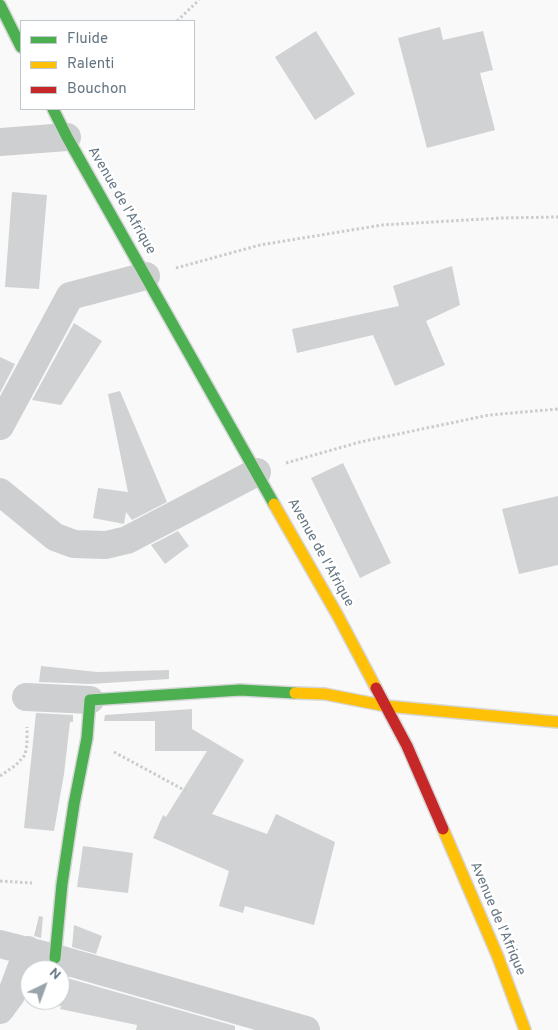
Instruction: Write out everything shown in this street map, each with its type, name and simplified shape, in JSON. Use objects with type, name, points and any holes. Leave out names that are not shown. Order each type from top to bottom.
[{"type":"main road","points":[[0,5],[20,45]]},
{"type":"main road","name":"Avenue de l'Afrique","points":[[53,110],[67,138],[338,616],[407,746],[498,957],[525,1030]]},
{"type":"main road","points":[[55,958],[62,884],[74,804],[87,738],[90,700],[240,690],[325,694],[386,706],[558,722]]},
{"type":"street","points":[[0,142],[67,138]]},
{"type":"street","points":[[0,426],[70,296],[146,276]]},
{"type":"street","points":[[0,492],[55,537],[74,544],[106,545],[127,540],[257,472]]},
{"type":"street","points":[[26,697],[90,700]]},
{"type":"street","points":[[0,944],[28,950],[306,1030]]},
{"type":"street","points":[[0,1010],[11,995],[28,950]]},
{"type":"path","points":[[178,20],[200,0]]},
{"type":"path","points":[[146,276],[260,245],[382,225],[501,218],[558,217]]},
{"type":"path","points":[[257,472],[360,442],[489,415],[558,409]]},
{"type":"path","points":[[0,776],[16,766],[25,755],[27,744],[26,697]]},
{"type":"path","points":[[87,738],[186,791]]},
{"type":"building","points":[[440,27],[443,40],[483,31],[493,70],[480,73],[495,130],[427,148],[398,38]]},
{"type":"building","points":[[316,31],[355,94],[315,120],[275,57]]},
{"type":"building","points":[[12,192],[47,195],[39,289],[5,287]]},
{"type":"building","points":[[452,266],[460,305],[426,321],[445,365],[395,386],[373,335],[297,353],[292,329],[399,306],[393,286]]},
{"type":"building","points":[[74,323],[102,341],[61,405],[32,400]]},
{"type":"building","points":[[0,357],[15,364],[0,393]]},
{"type":"building","points":[[120,391],[167,502],[132,520],[126,512],[124,524],[93,518],[98,488],[128,492],[108,394]]},
{"type":"building","points":[[343,463],[391,563],[360,578],[311,478]]},
{"type":"building","points":[[558,496],[558,565],[519,574],[502,509]]},
{"type":"building","points":[[178,531],[189,546],[165,564],[151,545]]},
{"type":"building","points":[[41,666],[97,672],[169,670],[169,679],[90,684],[39,682]]},
{"type":"building","points":[[192,709],[192,729],[244,760],[212,814],[267,834],[276,814],[335,842],[314,925],[245,906],[243,913],[219,906],[229,871],[153,838],[163,815],[166,817],[207,751],[155,751],[155,721],[104,721],[105,715]]},
{"type":"building","points":[[36,713],[73,715],[73,722],[70,722],[64,774],[54,831],[24,828]]},
{"type":"building","points":[[83,846],[133,853],[128,893],[77,887]]},
{"type":"building","points":[[39,916],[43,917],[41,938],[34,936]]},
{"type":"building","points":[[74,925],[102,936],[96,954],[72,947]]},
{"type":"building","points":[[70,979],[235,1026],[235,1030],[136,1030],[137,1025],[65,1010],[70,1010]]},
{"type":"traffic: fast","points":[[0,5],[20,45]]},
{"type":"traffic: fast","points":[[54,110],[274,504]]},
{"type":"traffic: fast","points":[[55,958],[62,884],[74,804],[87,738],[90,700],[240,690],[295,693]]},
{"type":"traffic: slow","points":[[274,504],[338,616],[376,688]]},
{"type":"traffic: slow","points":[[295,693],[325,694],[386,706],[558,722]]},
{"type":"traffic: slow","points":[[443,829],[498,957],[525,1030]]},
{"type":"traffic: jam","points":[[376,688],[407,746],[443,829]]}]
